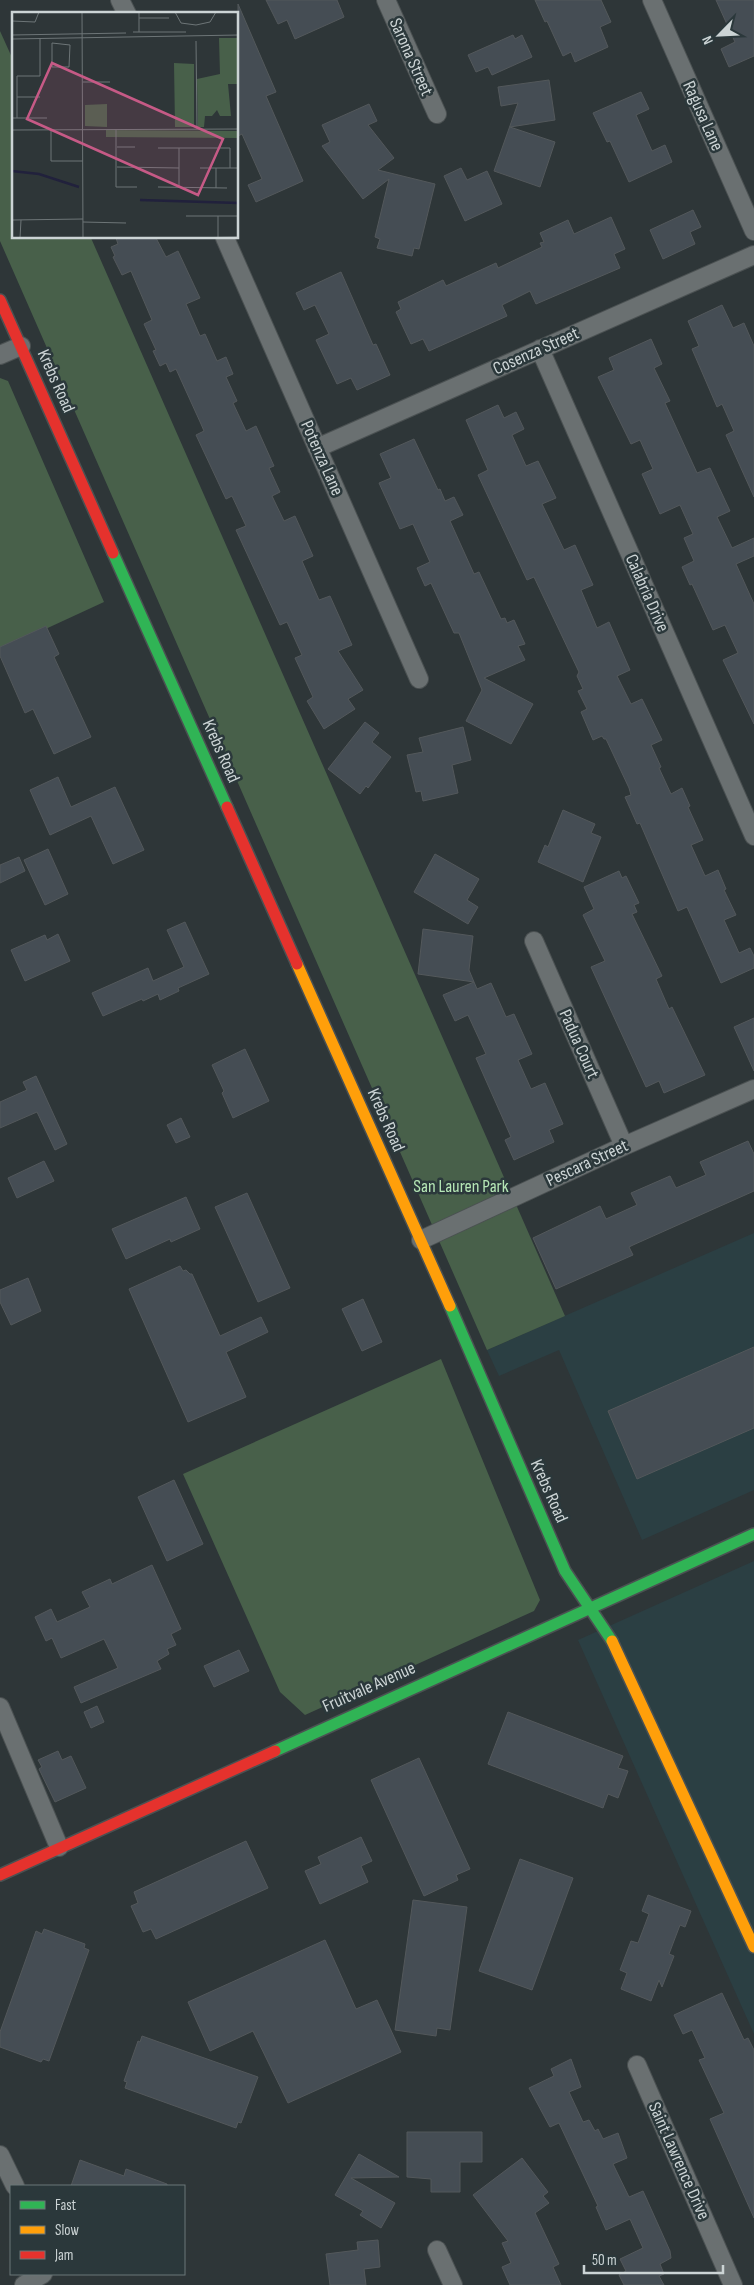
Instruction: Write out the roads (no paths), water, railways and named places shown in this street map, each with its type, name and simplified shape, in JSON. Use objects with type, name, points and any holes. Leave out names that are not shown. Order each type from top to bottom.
[{"type":"street","points":[[120,0],[125,12]]},
{"type":"street","name":"Sarona Street","points":[[386,0],[437,114]]},
{"type":"street","name":"Ragusa Lane","points":[[652,0],[754,231]]},
{"type":"street","name":"Potenza Lane","points":[[225,239],[419,679]]},
{"type":"street","name":"Cosenza Street","points":[[317,448],[754,256]]},
{"type":"street","name":"Krebs Road","points":[[0,300],[421,1240],[565,1570],[611,1639],[754,1947]]},
{"type":"street","points":[[0,355],[21,346]]},
{"type":"street","name":"Calabria Drive","points":[[540,349],[754,836]]},
{"type":"street","name":"Padua Court","points":[[534,942],[624,1146]]},
{"type":"street","name":"Pescara Street","points":[[421,1240],[624,1146],[754,1089]]},
{"type":"street","name":"Fruitvale Avenue","points":[[0,1875],[754,1534]]},
{"type":"street","points":[[0,1707],[59,1847]]},
{"type":"street","name":"Saint Lawrence Drive","points":[[637,2065],[734,2285]]},
{"type":"street","points":[[0,2155],[14,2185]]},
{"type":"street","points":[[437,2250],[453,2285]]},
{"type":"street","points":[[24,2285],[41,2275]]},
{"type":"park label","name":"San Lauren Park","points":[[461,1186]]}]
